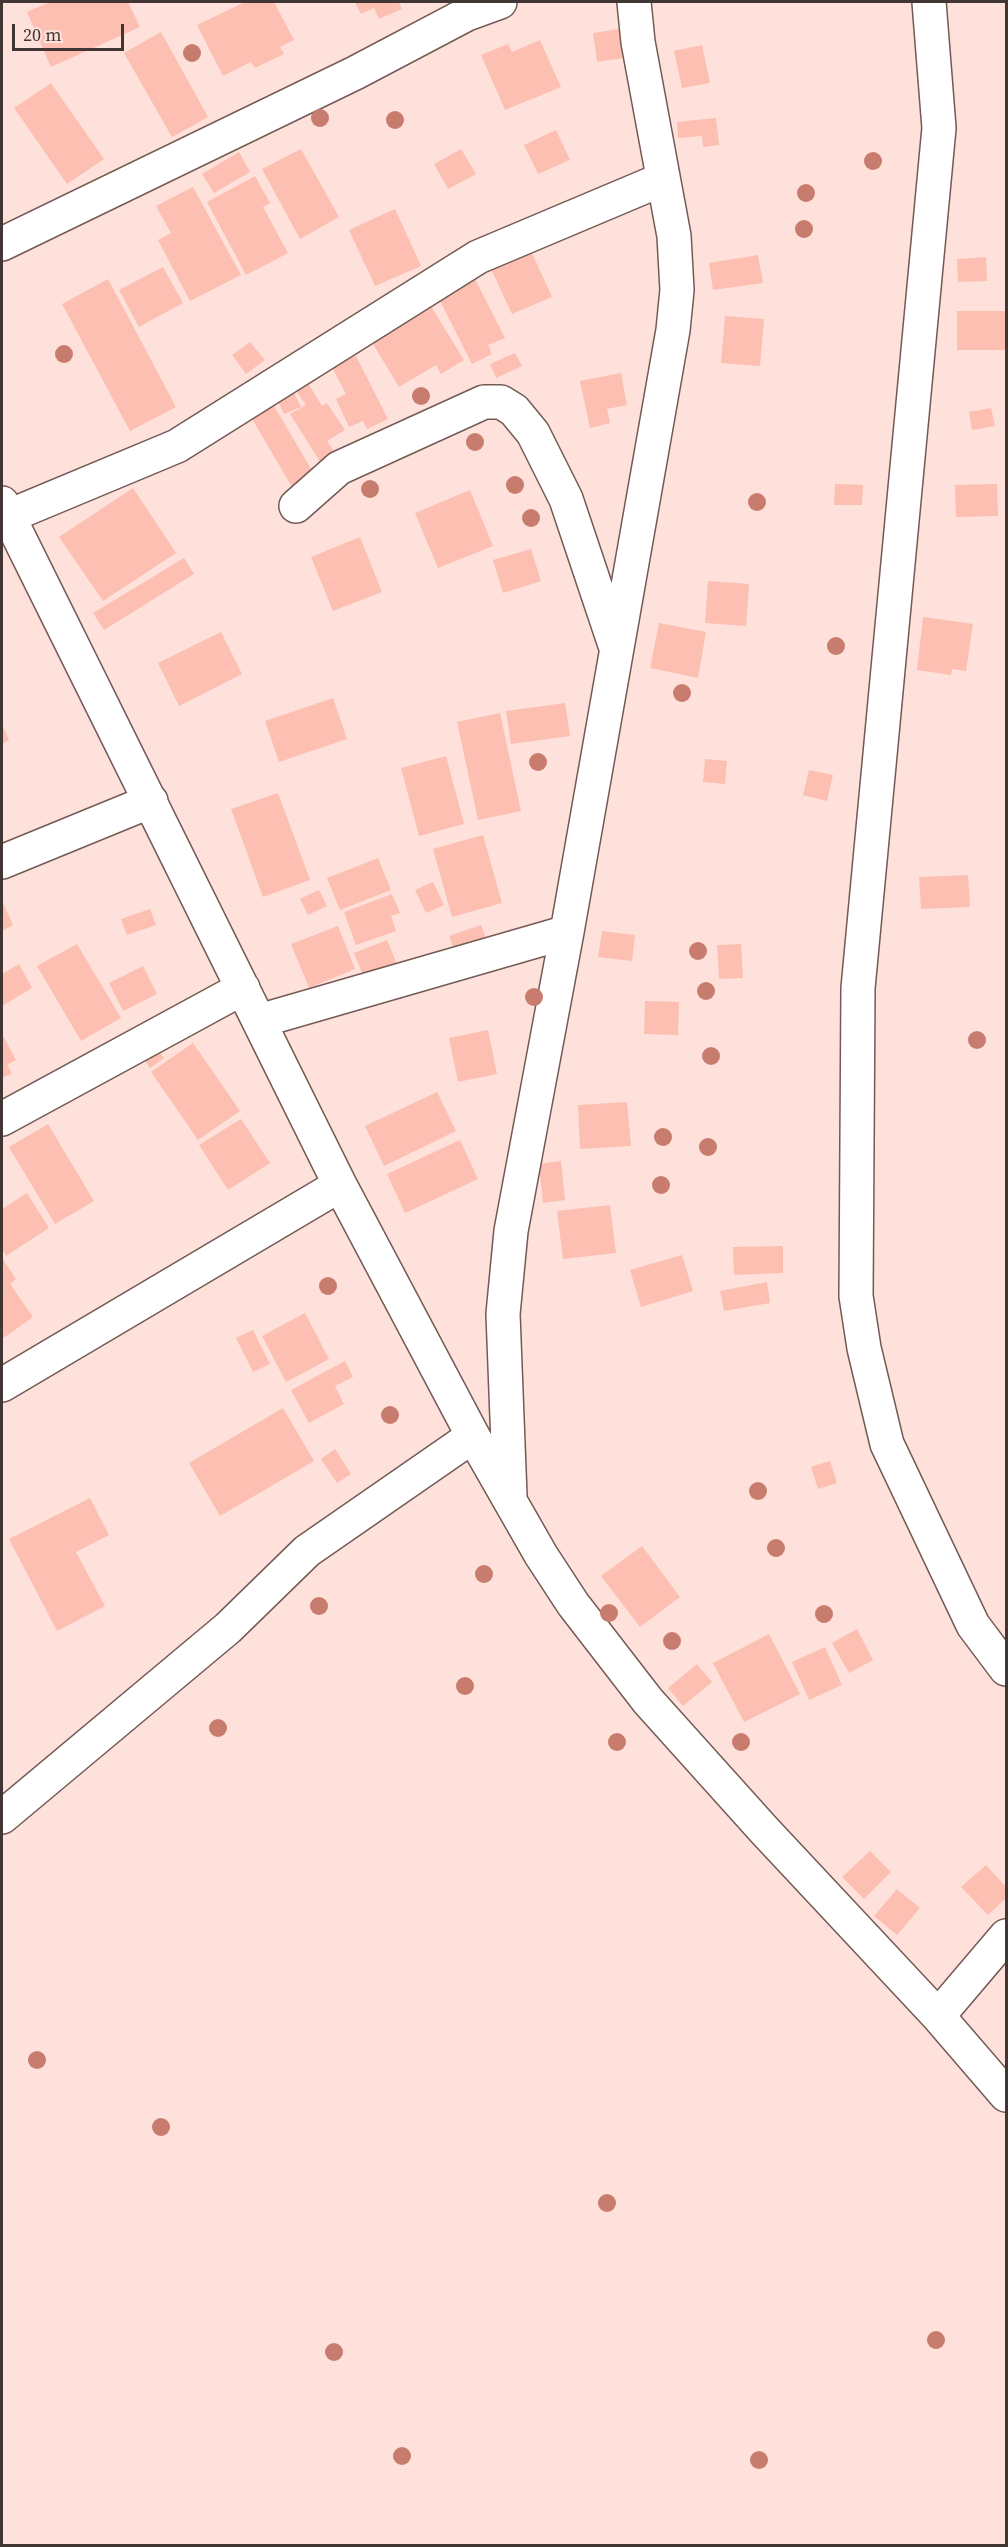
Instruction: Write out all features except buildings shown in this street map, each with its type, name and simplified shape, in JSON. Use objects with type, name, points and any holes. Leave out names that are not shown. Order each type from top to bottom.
[{"type":"street","points":[[2,244],[355,73],[466,15],[500,2]]},
{"type":"street","points":[[510,1499],[503,1314],[511,1231],[567,932],[673,330],[676,290],[674,236],[638,42],[634,2]]},
{"type":"street","points":[[929,2],[939,128],[858,988],[856,1296],[864,1348],[887,1444],[973,1625],[1006,1669]]},
{"type":"street","points":[[663,179],[478,257],[177,446],[4,513],[151,801],[340,1185],[473,1436],[541,1555],[573,1604],[648,1701],[764,1830],[938,2016],[1006,2095]]},
{"type":"street","points":[[296,506],[339,468],[484,402],[501,402],[514,410],[533,433],[566,499],[616,647]]},
{"type":"street","points":[[2,862],[151,801]]},
{"type":"street","points":[[259,1021],[567,932]]},
{"type":"street","points":[[2,1119],[243,988]]},
{"type":"street","points":[[2,1385],[340,1185]]},
{"type":"street","points":[[2,1817],[228,1628],[307,1551],[473,1436]]},
{"type":"street","points":[[938,2016],[1006,1936]]}]
